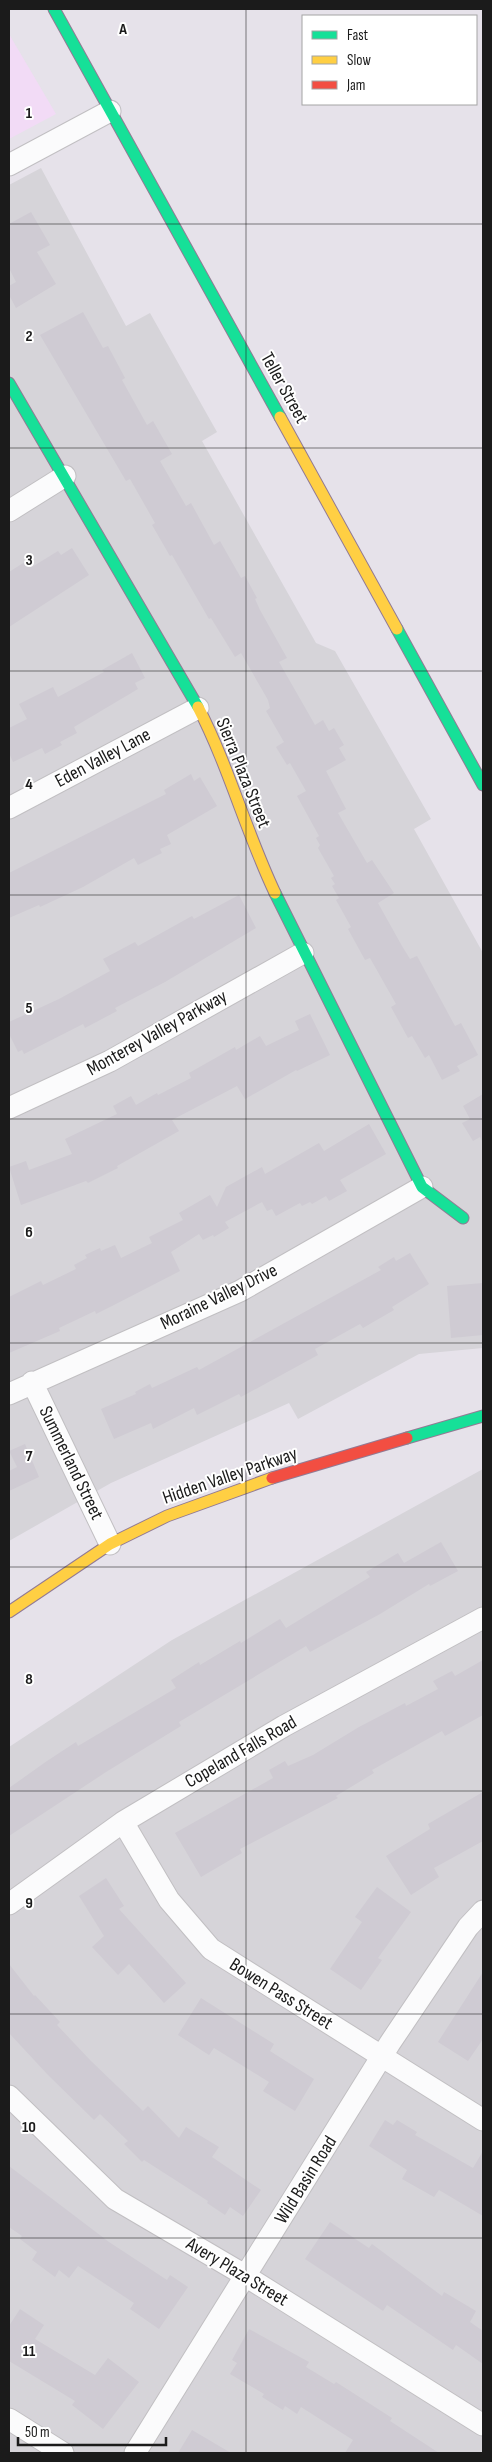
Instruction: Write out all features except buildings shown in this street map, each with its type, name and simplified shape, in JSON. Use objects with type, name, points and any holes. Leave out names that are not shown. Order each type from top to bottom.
[{"type":"street","name":"Teller Street","points":[[54,9],[483,785]]},
{"type":"street","points":[[9,165],[110,111]]},
{"type":"street","name":"Sierra Plaza Street","points":[[9,383],[65,476],[198,708],[216,743],[255,851],[303,953],[422,1187]]},
{"type":"street","points":[[9,511],[65,476]]},
{"type":"street","name":"Eden Valley Lane","points":[[9,808],[198,708]]},
{"type":"street","name":"Monterey Valley Parkway","points":[[9,1108],[110,1061],[303,953]]},
{"type":"street","points":[[422,1187],[463,1218]]},
{"type":"street","name":"Moraine Valley Drive","points":[[9,1394],[32,1382],[240,1291],[422,1187]]},
{"type":"street","name":"Summerland Street","points":[[32,1382],[110,1544]]},
{"type":"street","name":"Hidden Valley Parkway","points":[[9,1612],[110,1544],[167,1516],[247,1485],[483,1416]]},
{"type":"street","name":"Copeland Falls Road","points":[[9,1904],[123,1822],[284,1726],[483,1618]]},
{"type":"street","name":"Bowen Pass Street","points":[[123,1822],[169,1900],[211,1949],[483,2120]]},
{"type":"street","name":"Wild Basin Road","points":[[135,2453],[381,2057],[468,1927],[483,1911]]},
{"type":"street","name":"Avery Plaza Street","points":[[9,2096],[115,2199],[246,2276],[483,2425]]},
{"type":"street","points":[[9,2419],[63,2453]]},
{"type":"shaded area","points":[[9,34],[56,114],[9,139]]},
{"type":"shaded area","points":[[41,168],[126,326],[150,313],[217,432],[202,441],[316,643],[335,651],[431,819],[414,829],[483,953],[483,1348],[419,1354],[298,1419],[289,1403],[111,1483],[9,1541],[9,185]]},
{"type":"shaded area","points":[[483,1469],[483,2453],[9,2453],[9,1747],[172,1640]]},
{"type":"traffic: fast","points":[[54,9],[280,417]]},
{"type":"traffic: fast","points":[[9,383],[198,707]]},
{"type":"traffic: fast","points":[[397,629],[483,785]]},
{"type":"traffic: fast","points":[[275,893],[422,1187],[463,1218]]},
{"type":"traffic: fast","points":[[407,1438],[483,1416]]},
{"type":"traffic: slow","points":[[280,417],[397,629]]},
{"type":"traffic: slow","points":[[198,707],[219,753],[275,893]]},
{"type":"traffic: slow","points":[[9,1612],[110,1544],[167,1516],[272,1478]]},
{"type":"traffic: jam","points":[[272,1478],[407,1438]]}]
